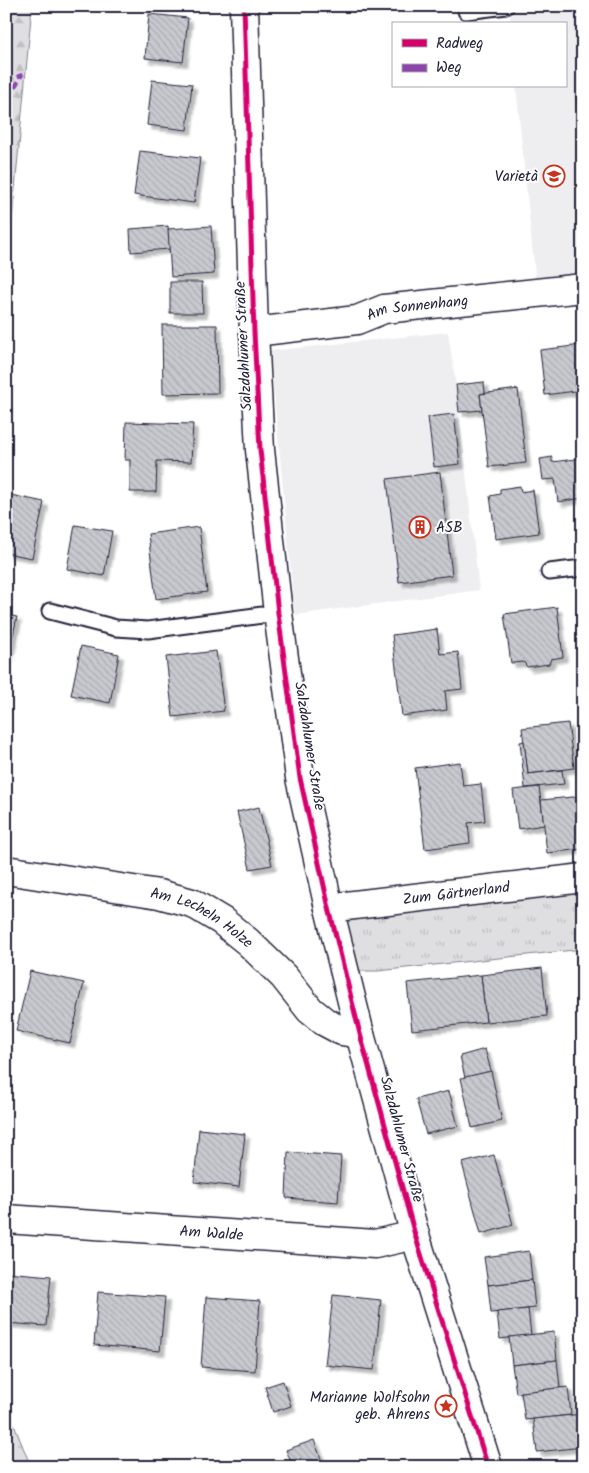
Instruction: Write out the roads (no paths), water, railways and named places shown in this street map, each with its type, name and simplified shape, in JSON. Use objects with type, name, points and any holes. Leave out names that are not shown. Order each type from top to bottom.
[{"type":"main road","name":"Salzdahlumer Straße","points":[[244,6],[254,332],[260,450],[278,613],[300,778],[360,1034],[415,1235],[488,1467]]},
{"type":"main road","name":"Am Sonnenhang","points":[[254,332],[357,320],[384,309],[583,288]]},
{"type":"main road","name":"Am Lecheln Holze","points":[[6,870],[159,894],[192,903],[222,921],[248,942],[284,977],[310,1010],[324,1022],[342,1031],[360,1034]]},
{"type":"main road","name":"Zum Gärtnerland","points":[[329,908],[583,878]]},
{"type":"main road","name":"Am Walde","points":[[6,1219],[375,1244],[415,1235]]},
{"type":"lane","points":[[466,11],[506,6]]},
{"type":"lane","points":[[549,572],[583,568]]},
{"type":"lane","points":[[50,611],[116,628],[148,630],[278,613]]},
{"type":"place","name":"Varietà","points":[[554,176]]},
{"type":"place","name":"ASB","points":[[420,527]]},
{"type":"place","name":"Marianne Wolfsohn geb. Ahrens","points":[[446,1406]]}]
